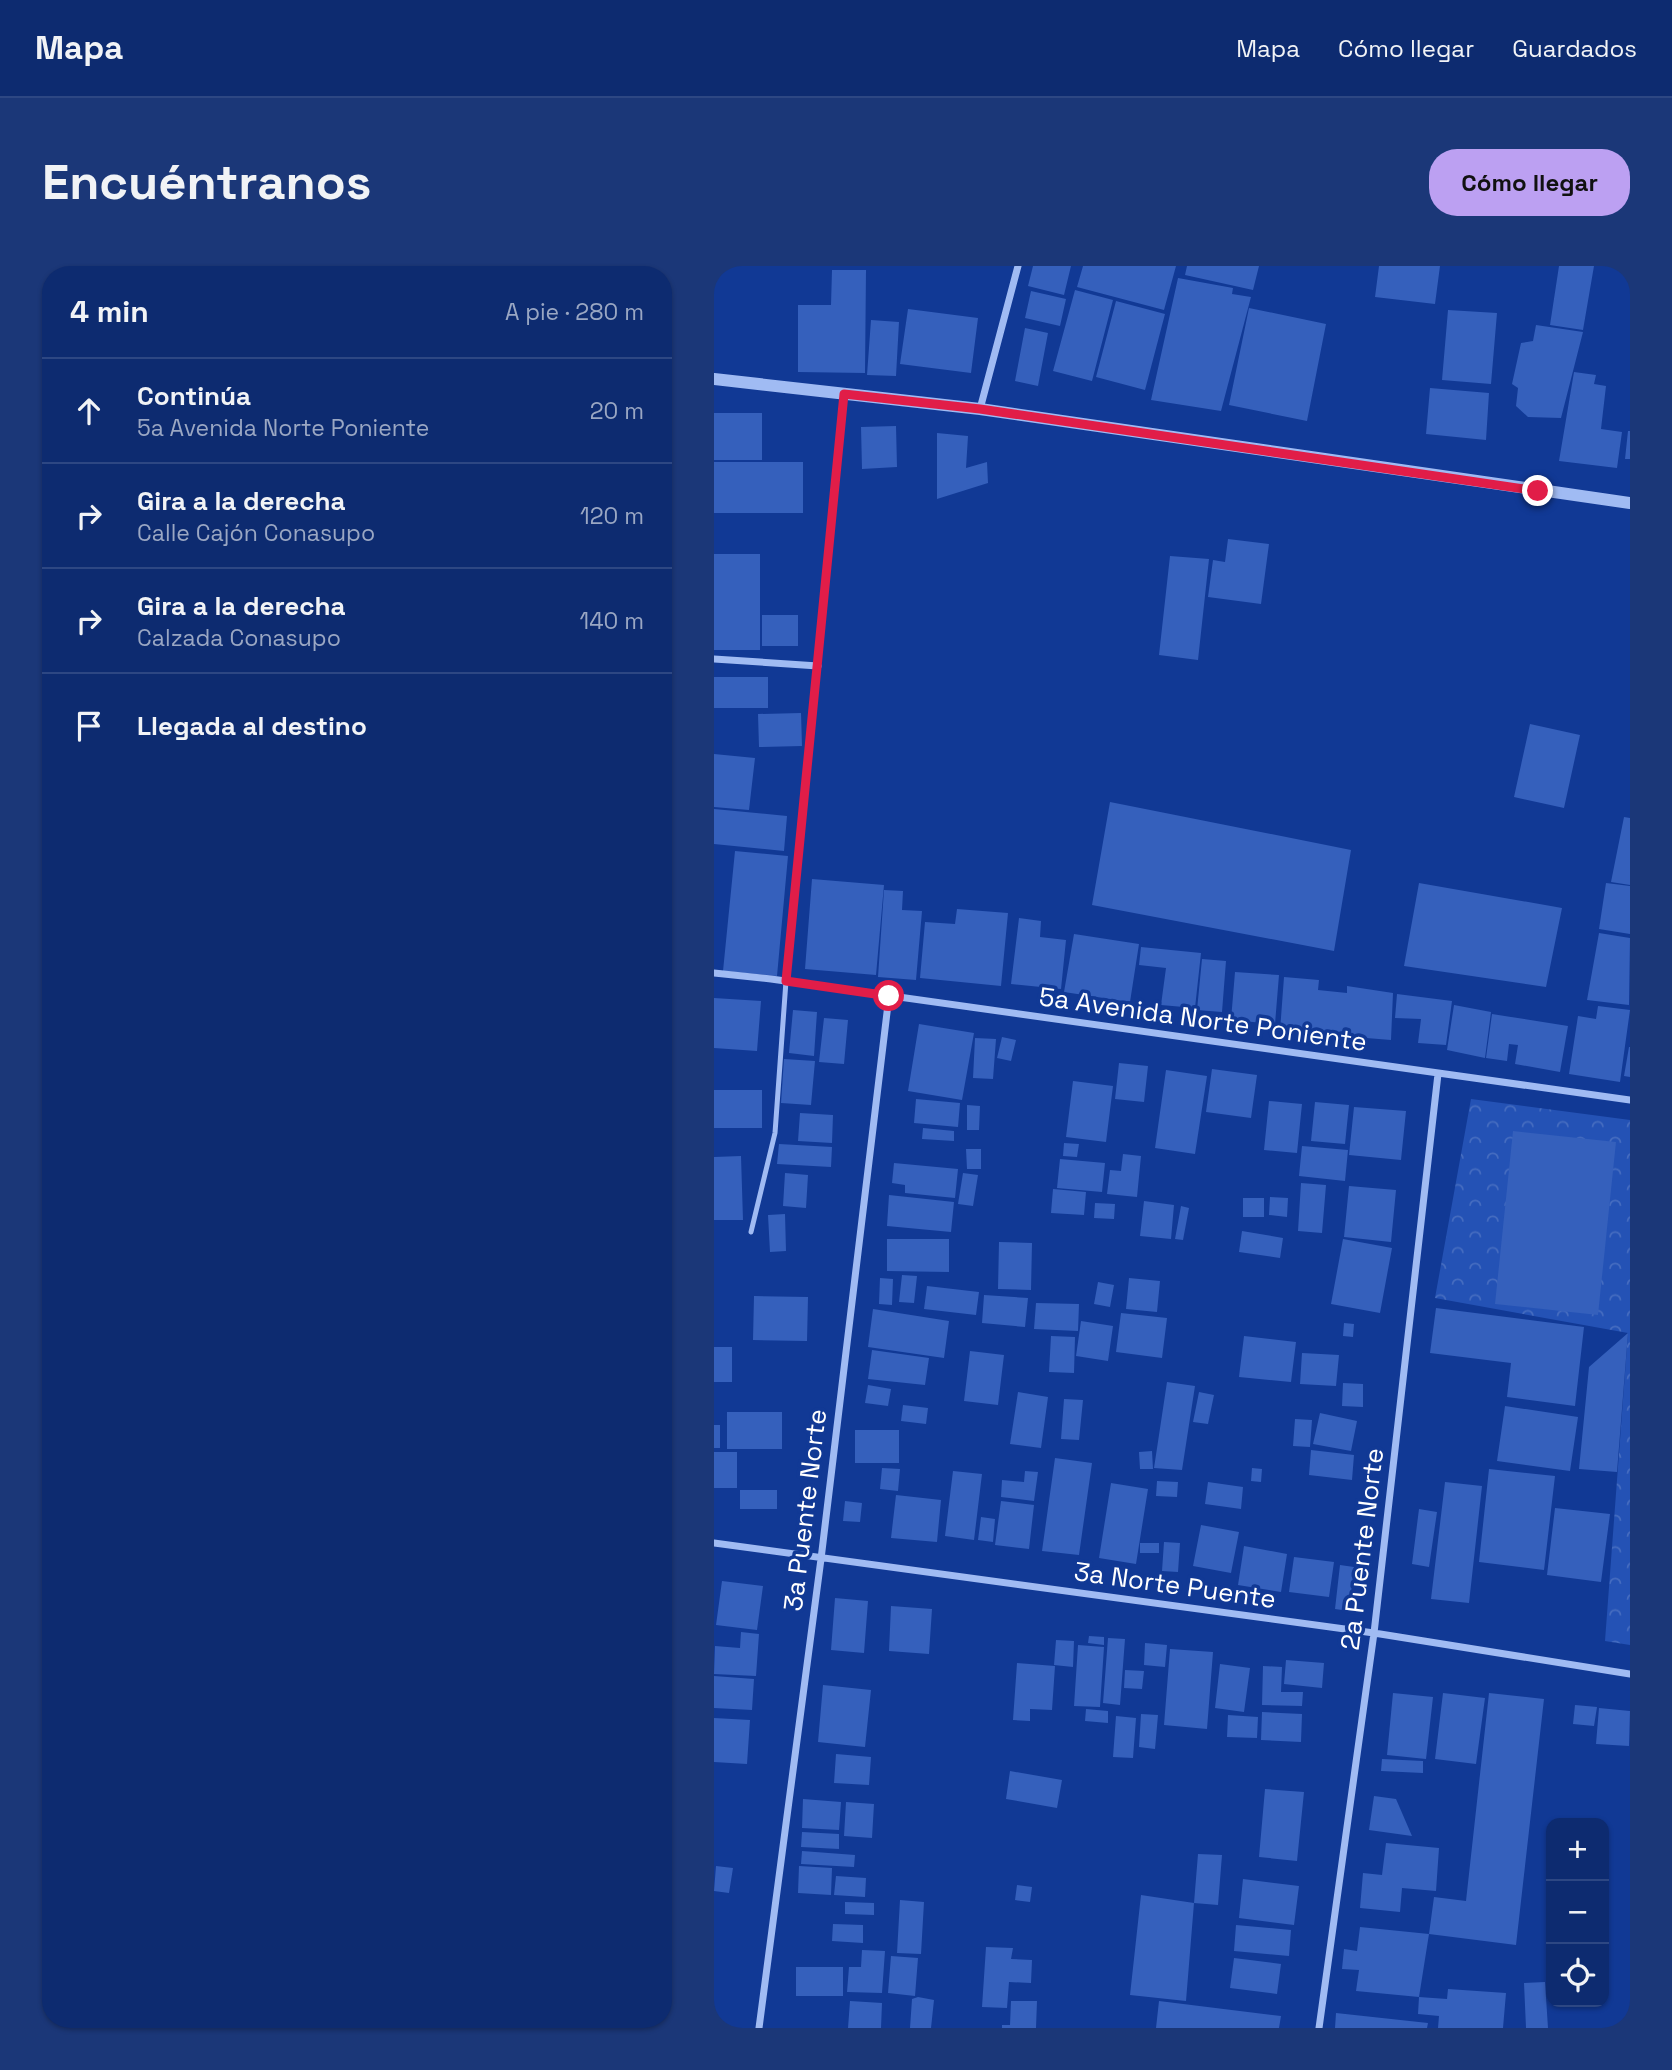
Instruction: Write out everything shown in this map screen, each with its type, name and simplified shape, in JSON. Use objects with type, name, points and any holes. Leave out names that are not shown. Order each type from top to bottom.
[{"type":"street","points":[[980,409],[1018,266]]},
{"type":"street","points":[[714,379],[980,409],[1630,503]]},
{"type":"street","points":[[786,981],[844,394]]},
{"type":"street","points":[[714,659],[818,666]]},
{"type":"street","name":"5a Avenida Norte Poniente","points":[[714,973],[1630,1100]]},
{"type":"street","name":"3a Puente Norte","points":[[759,2028],[821,1559],[889,996]]},
{"type":"street","name":"2a Puente Norte","points":[[1319,2028],[1374,1633],[1438,1074]]},
{"type":"street","name":"3a Norte Puente","points":[[714,1543],[1374,1633],[1630,1674]]},
{"type":"lane","points":[[751,1232],[775,1133],[786,981]]},
{"type":"green space","points":[[1471,1099],[1630,1120],[1630,1645],[1605,1641],[1628,1333],[1435,1298]]},
{"type":"building","points":[[1033,266],[1071,266],[1064,295],[1028,286]]},
{"type":"building","points":[[1083,266],[1176,266],[1164,310],[1077,287]]},
{"type":"building","points":[[1187,266],[1259,266],[1253,290],[1185,275]]},
{"type":"building","points":[[1379,266],[1440,266],[1435,304],[1375,297]]},
{"type":"building","points":[[1559,266],[1594,266],[1583,330],[1550,325]]},
{"type":"building","points":[[832,270],[866,270],[865,373],[798,372],[798,305],[831,305]]},
{"type":"building","points":[[1178,278],[1233,288],[1232,294],[1251,297],[1221,411],[1151,400]]},
{"type":"building","points":[[1075,290],[1113,300],[1092,381],[1053,371]]},
{"type":"building","points":[[1031,291],[1066,299],[1060,326],[1025,318]]},
{"type":"building","points":[[1116,301],[1165,314],[1145,390],[1096,377]]},
{"type":"building","points":[[1249,308],[1326,324],[1307,421],[1229,405]]},
{"type":"building","points":[[908,309],[978,318],[971,373],[900,364]]},
{"type":"building","points":[[1448,310],[1497,313],[1491,384],[1442,380]]},
{"type":"building","points":[[871,320],[899,322],[896,376],[867,375]]},
{"type":"building","points":[[1536,325],[1583,332],[1561,418],[1528,417],[1516,406],[1518,388],[1512,384],[1521,343],[1533,341]]},
{"type":"building","points":[[1025,328],[1048,333],[1038,386],[1015,381]]},
{"type":"building","points":[[1574,372],[1596,375],[1594,384],[1606,386],[1601,429],[1622,432],[1617,468],[1559,461]]},
{"type":"building","points":[[1430,388],[1489,393],[1486,440],[1426,434]]},
{"type":"building","points":[[714,413],[762,413],[762,460],[714,460]]},
{"type":"building","points":[[896,426],[897,467],[862,469],[861,427]]},
{"type":"building","points":[[1628,431],[1630,459],[1625,459]]},
{"type":"building","points":[[937,433],[968,436],[966,468],[987,462],[988,483],[937,499]]},
{"type":"building","points":[[714,462],[803,462],[803,513],[714,513]]},
{"type":"building","points":[[1228,539],[1269,544],[1261,604],[1208,597],[1213,560],[1225,562]]},
{"type":"building","points":[[714,554],[760,554],[760,650],[714,650]]},
{"type":"building","points":[[1170,556],[1209,559],[1198,660],[1159,655]]},
{"type":"building","points":[[762,615],[798,615],[798,646],[762,646]]},
{"type":"building","points":[[714,677],[768,677],[768,708],[714,708]]},
{"type":"building","points":[[801,713],[802,746],[759,747],[758,714]]},
{"type":"building","points":[[1530,724],[1580,735],[1564,808],[1514,797]]},
{"type":"building","points":[[714,754],[755,758],[749,810],[714,807]]},
{"type":"building","points":[[1110,802],[1351,850],[1334,951],[1092,905]]},
{"type":"building","points":[[714,809],[787,816],[784,851],[714,844]]},
{"type":"building","points":[[1624,817],[1630,818],[1630,885],[1611,882]]},
{"type":"building","points":[[735,851],[788,856],[777,976],[723,971]]},
{"type":"building","points":[[812,879],[884,885],[876,975],[805,969]]},
{"type":"building","points":[[1419,883],[1562,908],[1546,987],[1404,966]]},
{"type":"building","points":[[1606,883],[1630,886],[1630,934],[1599,929]]},
{"type":"building","points":[[884,890],[903,891],[902,910],[922,911],[916,980],[878,977]]},
{"type":"building","points":[[957,909],[1008,913],[1001,986],[920,978],[925,922],[955,924]]},
{"type":"building","points":[[1019,918],[1041,921],[1040,937],[1066,940],[1061,989],[1011,984]]},
{"type":"building","points":[[1599,933],[1630,938],[1629,1005],[1587,1000]]},
{"type":"building","points":[[1074,934],[1139,944],[1130,1002],[1064,992]]},
{"type":"building","points":[[1141,947],[1201,953],[1195,1008],[1161,1005],[1166,968],[1139,965]]},
{"type":"building","points":[[1202,959],[1226,961],[1222,1012],[1197,1010]]},
{"type":"building","points":[[1235,972],[1279,975],[1275,1024],[1231,1020]]},
{"type":"building","points":[[1284,977],[1319,980],[1318,990],[1347,993],[1347,986],[1393,993],[1391,1040],[1280,1031]]},
{"type":"building","points":[[1397,994],[1452,1001],[1446,1045],[1418,1043],[1421,1019],[1395,1018]]},
{"type":"building","points":[[714,998],[761,1001],[757,1051],[714,1048]]},
{"type":"building","points":[[1454,1005],[1491,1012],[1485,1058],[1447,1050]]},
{"type":"building","points":[[1598,1006],[1630,1010],[1620,1082],[1569,1074],[1578,1016],[1596,1019]]},
{"type":"building","points":[[793,1010],[817,1012],[814,1056],[789,1053]]},
{"type":"building","points":[[1492,1014],[1568,1026],[1560,1072],[1515,1064],[1518,1045],[1509,1044],[1507,1061],[1486,1058]]},
{"type":"building","points":[[824,1018],[848,1020],[844,1064],[819,1062]]},
{"type":"building","points":[[919,1024],[974,1033],[962,1100],[908,1091]]},
{"type":"building","points":[[1002,1037],[1016,1040],[1011,1061],[997,1058]]},
{"type":"building","points":[[975,1038],[996,1039],[993,1079],[973,1078]]},
{"type":"building","points":[[1630,1047],[1630,1077],[1624,1076]]},
{"type":"building","points":[[784,1059],[815,1061],[811,1105],[781,1103]]},
{"type":"building","points":[[1119,1063],[1148,1066],[1144,1102],[1115,1099]]},
{"type":"building","points":[[1212,1069],[1257,1075],[1251,1118],[1206,1112]]},
{"type":"building","points":[[1166,1070],[1207,1076],[1195,1154],[1155,1148]]},
{"type":"building","points":[[1073,1081],[1113,1086],[1106,1142],[1066,1137]]},
{"type":"building","points":[[714,1090],[762,1090],[762,1128],[714,1128]]},
{"type":"building","points":[[916,1099],[960,1103],[958,1127],[914,1123]]},
{"type":"building","points":[[1269,1101],[1302,1104],[1297,1153],[1264,1150]]},
{"type":"building","points":[[1315,1102],[1349,1105],[1345,1144],[1311,1141]]},
{"type":"building","points":[[967,1105],[980,1106],[979,1130],[967,1130]]},
{"type":"building","points":[[1354,1107],[1406,1111],[1401,1160],[1349,1155]]},
{"type":"building","points":[[800,1113],[833,1115],[832,1143],[798,1141]]},
{"type":"building","points":[[923,1128],[954,1131],[954,1141],[922,1139]]},
{"type":"building","points":[[1513,1131],[1616,1142],[1598,1315],[1495,1304]]},
{"type":"building","points":[[1064,1143],[1079,1144],[1077,1157],[1063,1156]]},
{"type":"building","points":[[779,1144],[832,1147],[831,1167],[777,1164]]},
{"type":"building","points":[[1302,1146],[1348,1150],[1345,1181],[1299,1176]]},
{"type":"building","points":[[966,1149],[981,1149],[981,1169],[967,1169]]},
{"type":"building","points":[[1123,1154],[1141,1156],[1137,1197],[1107,1194],[1110,1170],[1121,1171]]},
{"type":"building","points":[[741,1156],[743,1220],[714,1220],[714,1157]]},
{"type":"building","points":[[1060,1159],[1105,1163],[1102,1192],[1057,1188]]},
{"type":"building","points":[[894,1163],[958,1169],[955,1198],[905,1193],[905,1185],[892,1183]]},
{"type":"building","points":[[785,1173],[808,1175],[806,1208],[783,1206]]},
{"type":"building","points":[[963,1173],[978,1175],[973,1206],[958,1204]]},
{"type":"building","points":[[1301,1183],[1326,1185],[1322,1233],[1298,1231]]},
{"type":"building","points":[[1349,1186],[1396,1190],[1391,1242],[1344,1237]]},
{"type":"building","points":[[1053,1189],[1086,1192],[1084,1215],[1051,1213]]},
{"type":"building","points":[[889,1195],[954,1202],[951,1232],[887,1226]]},
{"type":"building","points":[[1270,1197],[1288,1198],[1287,1217],[1269,1215]]},
{"type":"building","points":[[1243,1198],[1264,1198],[1264,1217],[1243,1217]]},
{"type":"building","points":[[1144,1201],[1174,1205],[1171,1239],[1140,1236]]},
{"type":"building","points":[[1095,1203],[1115,1204],[1114,1219],[1094,1218]]},
{"type":"building","points":[[1181,1206],[1189,1208],[1183,1240],[1175,1239]]},
{"type":"building","points":[[785,1214],[786,1251],[770,1252],[768,1215]]},
{"type":"building","points":[[1242,1231],[1283,1238],[1280,1258],[1239,1252]]},
{"type":"building","points":[[887,1239],[949,1239],[949,1272],[887,1271]]},
{"type":"building","points":[[1343,1239],[1392,1248],[1380,1313],[1331,1304]]},
{"type":"building","points":[[999,1242],[1032,1243],[1031,1290],[998,1289]]},
{"type":"building","points":[[902,1275],[917,1276],[914,1303],[899,1302]]},
{"type":"building","points":[[880,1278],[893,1279],[892,1305],[879,1304]]},
{"type":"building","points":[[1129,1278],[1160,1281],[1157,1312],[1126,1309]]},
{"type":"building","points":[[1098,1282],[1114,1285],[1110,1307],[1094,1304]]},
{"type":"building","points":[[927,1286],[979,1292],[976,1315],[924,1309]]},
{"type":"building","points":[[984,1295],[1028,1298],[1025,1327],[982,1323]]},
{"type":"building","points":[[754,1296],[808,1297],[807,1341],[753,1340]]},
{"type":"building","points":[[1036,1303],[1079,1304],[1078,1331],[1034,1329]]},
{"type":"building","points":[[1436,1308],[1584,1327],[1575,1406],[1507,1397],[1511,1363],[1430,1353]]},
{"type":"building","points":[[873,1309],[949,1321],[944,1358],[868,1347]]},
{"type":"building","points":[[1121,1313],[1167,1318],[1162,1358],[1116,1352]]},
{"type":"building","points":[[1081,1321],[1113,1326],[1108,1361],[1076,1356]]},
{"type":"building","points":[[1344,1323],[1354,1324],[1353,1337],[1343,1336]]},
{"type":"building","points":[[1628,1333],[1617,1472],[1579,1469],[1589,1367]]},
{"type":"building","points":[[1051,1336],[1075,1337],[1074,1373],[1049,1372]]},
{"type":"building","points":[[1244,1336],[1296,1342],[1291,1382],[1239,1377]]},
{"type":"building","points":[[714,1347],[732,1347],[732,1382],[714,1382]]},
{"type":"building","points":[[872,1350],[929,1358],[925,1385],[868,1379]]},
{"type":"building","points":[[970,1351],[1004,1355],[998,1405],[964,1401]]},
{"type":"building","points":[[1302,1353],[1339,1355],[1336,1386],[1300,1384]]},
{"type":"building","points":[[1167,1382],[1195,1386],[1182,1470],[1154,1468]]},
{"type":"building","points":[[1343,1383],[1363,1384],[1363,1407],[1342,1406]]},
{"type":"building","points":[[868,1385],[891,1389],[888,1406],[865,1403]]},
{"type":"building","points":[[1018,1392],[1048,1397],[1041,1448],[1010,1444]]},
{"type":"building","points":[[1199,1392],[1214,1395],[1208,1424],[1193,1422]]},
{"type":"building","points":[[1064,1399],[1083,1400],[1079,1440],[1061,1439]]},
{"type":"building","points":[[903,1405],[928,1408],[926,1424],[901,1421]]},
{"type":"building","points":[[1505,1406],[1578,1417],[1570,1471],[1497,1461]]},
{"type":"building","points":[[727,1412],[782,1412],[782,1449],[727,1449]]},
{"type":"building","points":[[1320,1413],[1357,1421],[1351,1451],[1313,1444]]},
{"type":"building","points":[[1295,1419],[1312,1420],[1310,1447],[1293,1446]]},
{"type":"building","points":[[714,1425],[720,1425],[720,1448],[714,1448]]},
{"type":"building","points":[[855,1430],[899,1430],[899,1463],[855,1463]]},
{"type":"building","points":[[1311,1450],[1354,1455],[1352,1480],[1309,1475]]},
{"type":"building","points":[[1152,1451],[1153,1469],[1140,1469],[1139,1452]]},
{"type":"building","points":[[714,1452],[737,1452],[737,1488],[714,1488]]},
{"type":"building","points":[[1055,1458],[1092,1463],[1079,1555],[1042,1551]]},
{"type":"building","points":[[882,1468],[900,1469],[898,1491],[880,1489]]},
{"type":"building","points":[[1252,1468],[1262,1469],[1261,1482],[1251,1481]]},
{"type":"building","points":[[1489,1469],[1555,1476],[1544,1570],[1479,1562]]},
{"type":"building","points":[[953,1471],[982,1474],[974,1540],[945,1536]]},
{"type":"building","points":[[1025,1471],[1038,1472],[1034,1501],[1001,1497],[1002,1480],[1024,1482]]},
{"type":"building","points":[[1157,1481],[1178,1482],[1177,1497],[1156,1496]]},
{"type":"building","points":[[1208,1482],[1243,1487],[1241,1509],[1205,1504]]},
{"type":"building","points":[[1445,1482],[1482,1486],[1469,1603],[1431,1599]]},
{"type":"building","points":[[1111,1483],[1148,1489],[1136,1564],[1099,1558]]},
{"type":"building","points":[[740,1490],[777,1490],[777,1509],[740,1509]]},
{"type":"building","points":[[896,1495],[941,1500],[937,1542],[891,1538]]},
{"type":"building","points":[[845,1501],[862,1503],[860,1522],[843,1521]]},
{"type":"building","points":[[1001,1501],[1034,1505],[1029,1549],[995,1545]]},
{"type":"building","points":[[1555,1508],[1610,1514],[1601,1582],[1547,1575]]},
{"type":"building","points":[[1419,1509],[1437,1512],[1429,1567],[1412,1564]]},
{"type":"building","points":[[981,1517],[995,1519],[993,1542],[978,1540]]},
{"type":"building","points":[[1201,1525],[1239,1532],[1231,1573],[1193,1566]]},
{"type":"building","points":[[1164,1542],[1180,1543],[1178,1572],[1162,1571]]},
{"type":"building","points":[[1140,1543],[1159,1543],[1159,1553],[1140,1553]]},
{"type":"building","points":[[1244,1546],[1287,1554],[1281,1592],[1238,1585]]},
{"type":"building","points":[[1294,1557],[1334,1562],[1329,1597],[1289,1592]]},
{"type":"building","points":[[1340,1565],[1354,1567],[1349,1611],[1335,1609]]},
{"type":"building","points":[[722,1581],[763,1586],[757,1630],[716,1625]]},
{"type":"building","points":[[835,1598],[868,1601],[864,1653],[831,1650]]},
{"type":"building","points":[[891,1606],[932,1609],[929,1654],[889,1651]]},
{"type":"building","points":[[741,1632],[759,1634],[756,1676],[714,1674],[715,1646],[740,1648]]},
{"type":"building","points":[[1089,1636],[1104,1637],[1104,1645],[1088,1643]]},
{"type":"building","points":[[1108,1638],[1125,1639],[1120,1705],[1103,1703]]},
{"type":"building","points":[[1056,1640],[1074,1641],[1073,1667],[1054,1665]]},
{"type":"building","points":[[1145,1643],[1167,1645],[1165,1667],[1144,1665]]},
{"type":"building","points":[[1078,1645],[1104,1647],[1100,1707],[1074,1706]]},
{"type":"building","points":[[1170,1649],[1213,1652],[1207,1729],[1164,1725]]},
{"type":"building","points":[[1286,1660],[1324,1663],[1322,1688],[1284,1684]]},
{"type":"building","points":[[1017,1663],[1055,1666],[1052,1710],[1030,1709],[1030,1721],[1013,1720]]},
{"type":"building","points":[[1220,1664],[1250,1668],[1244,1712],[1215,1708]]},
{"type":"building","points":[[1263,1666],[1282,1667],[1281,1692],[1303,1692],[1302,1706],[1262,1705]]},
{"type":"building","points":[[1125,1670],[1144,1671],[1142,1689],[1124,1688]]},
{"type":"building","points":[[714,1676],[754,1679],[752,1710],[714,1708]]},
{"type":"building","points":[[823,1685],[871,1690],[865,1747],[818,1742]]},
{"type":"building","points":[[1393,1693],[1433,1697],[1426,1759],[1387,1755]]},
{"type":"building","points":[[1443,1693],[1485,1698],[1476,1764],[1435,1759]]},
{"type":"building","points":[[1489,1693],[1544,1699],[1516,1945],[1429,1934],[1434,1897],[1466,1901]]},
{"type":"building","points":[[1575,1705],[1597,1707],[1594,1726],[1573,1724]]},
{"type":"building","points":[[1599,1708],[1630,1711],[1629,1746],[1596,1744]]},
{"type":"building","points":[[1086,1709],[1108,1711],[1108,1723],[1085,1721]]},
{"type":"building","points":[[1262,1712],[1302,1714],[1301,1742],[1261,1740]]},
{"type":"building","points":[[1141,1714],[1158,1715],[1155,1749],[1139,1747]]},
{"type":"building","points":[[1228,1715],[1258,1717],[1257,1738],[1227,1737]]},
{"type":"building","points":[[1116,1716],[1136,1718],[1133,1758],[1113,1757]]},
{"type":"building","points":[[714,1718],[750,1720],[747,1764],[714,1762]]},
{"type":"building","points":[[836,1754],[871,1757],[869,1785],[834,1783]]},
{"type":"building","points":[[1382,1759],[1423,1761],[1423,1773],[1381,1771]]},
{"type":"building","points":[[1010,1771],[1062,1780],[1057,1808],[1006,1799]]},
{"type":"building","points":[[1265,1789],[1304,1792],[1297,1861],[1259,1857]]},
{"type":"building","points":[[1374,1796],[1396,1799],[1412,1836],[1369,1830]]},
{"type":"building","points":[[803,1799],[841,1802],[839,1830],[802,1828]]},
{"type":"building","points":[[846,1802],[874,1804],[872,1838],[844,1836]]},
{"type":"building","points":[[802,1832],[839,1834],[839,1849],[801,1847]]},
{"type":"building","points":[[1386,1843],[1439,1848],[1436,1891],[1402,1888],[1400,1912],[1360,1908],[1363,1873],[1382,1875]]},
{"type":"building","points":[[802,1851],[855,1855],[854,1867],[801,1864]]},
{"type":"building","points":[[1198,1854],[1222,1855],[1218,1905],[1194,1903]]},
{"type":"building","points":[[716,1866],[733,1868],[729,1893],[714,1891]]},
{"type":"building","points":[[799,1866],[832,1868],[831,1895],[798,1893]]},
{"type":"building","points":[[836,1876],[866,1878],[865,1897],[834,1895]]},
{"type":"building","points":[[1243,1879],[1299,1886],[1294,1925],[1239,1918]]},
{"type":"building","points":[[1017,1885],[1032,1887],[1030,1902],[1015,1900]]},
{"type":"building","points":[[1141,1895],[1194,1903],[1186,2001],[1130,1995]]},
{"type":"building","points":[[900,1900],[924,1902],[921,1954],[897,1953]]},
{"type":"building","points":[[845,1902],[874,1903],[874,1915],[845,1914]]},
{"type":"building","points":[[833,1924],[863,1925],[863,1943],[832,1941]]},
{"type":"building","points":[[1236,1925],[1291,1930],[1289,1956],[1234,1951]]},
{"type":"building","points":[[1360,1927],[1429,1934],[1419,1997],[1356,1991],[1359,1970],[1342,1969],[1344,1949],[1357,1951]]},
{"type":"building","points":[[986,1947],[1013,1948],[1011,1959],[1032,1960],[1031,1983],[1009,1982],[1007,2008],[982,2007]]},
{"type":"building","points":[[862,1950],[885,1951],[882,1993],[847,1992],[849,1967],[861,1967]]},
{"type":"building","points":[[891,1956],[918,1958],[915,1996],[888,1993]]},
{"type":"building","points":[[1234,1958],[1281,1964],[1277,1994],[1230,1988]]},
{"type":"building","points":[[796,1967],[843,1967],[843,1996],[796,1996]]},
{"type":"building","points":[[1545,1982],[1548,2028],[1526,2028],[1524,1983]]},
{"type":"building","points":[[1448,1989],[1506,1993],[1503,2028],[1438,2028],[1439,2016],[1418,2014],[1419,1997],[1447,1999]]},
{"type":"building","points":[[918,1997],[934,2000],[931,2028],[910,2028],[912,1999]]},
{"type":"building","points":[[850,2001],[882,2003],[881,2028],[848,2028]]},
{"type":"building","points":[[1011,2001],[1037,2001],[1036,2028],[1002,2028],[1002,2025],[1010,2025]]},
{"type":"building","points":[[1159,2001],[1281,2016],[1279,2028],[1156,2028]]},
{"type":"building","points":[[1336,2013],[1428,2023],[1427,2028],[1335,2028]]},
{"type":"route","points":[[889,996],[786,981],[844,394],[980,409],[1538,491]]}]
